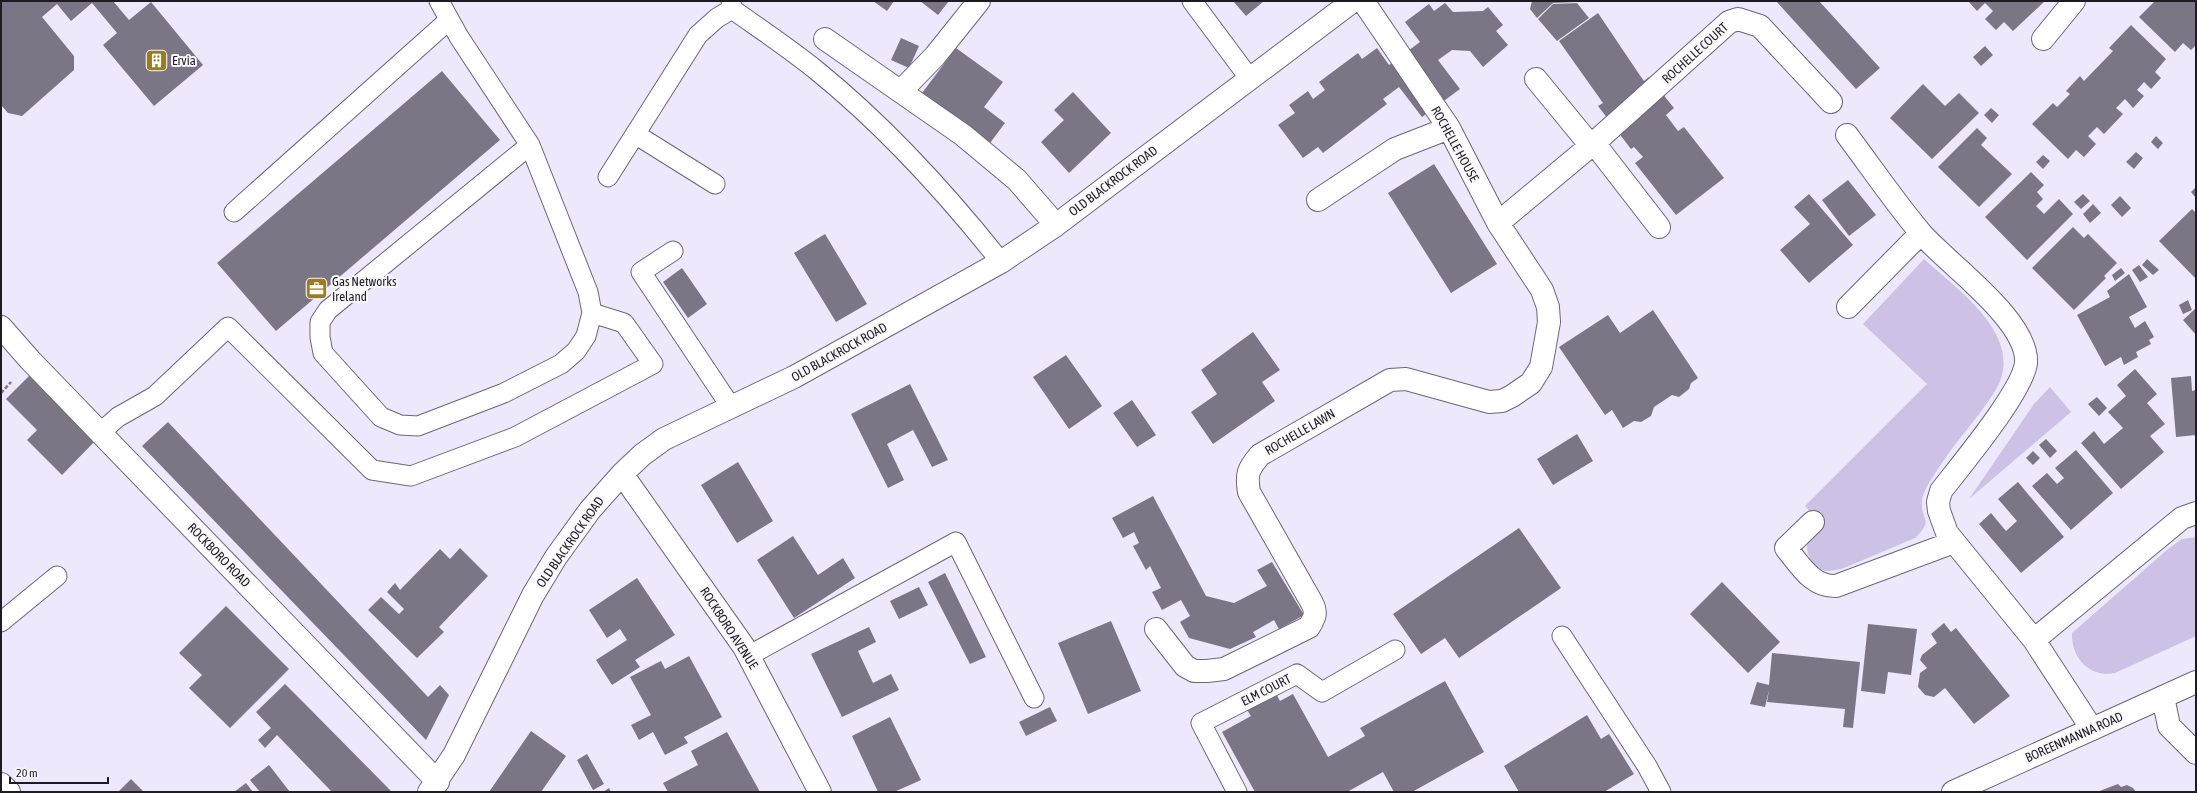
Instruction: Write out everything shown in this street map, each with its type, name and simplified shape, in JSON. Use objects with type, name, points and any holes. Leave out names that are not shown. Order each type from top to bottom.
[{"type":"main road","points":[[901,91],[935,56],[978,1]]},
{"type":"main road","name":"OLD BLACKROCK ROAD","points":[[433,787],[454,755],[533,595],[573,533],[590,510],[622,474],[642,455],[664,439],[794,377],[1001,262],[1056,225],[1353,1]]},
{"type":"main road","name":"ROCHELLE HOUSE","points":[[1363,1],[1449,128],[1498,223],[1542,290]]},
{"type":"main road","points":[[2043,39],[2074,1]]},
{"type":"main road","name":"ROCHELLE COURT","points":[[1498,223],[1592,144],[1729,22],[1738,19],[1760,26],[1831,102]]},
{"type":"main road","points":[[825,38],[963,135],[1017,180],[1056,225]]},
{"type":"main road","points":[[1536,80],[1592,144],[1658,227]]},
{"type":"main road","points":[[1318,200],[1395,148],[1449,128]]},
{"type":"main road","points":[[1847,135],[1921,233],[2000,311],[2014,329],[2025,351],[2026,363],[2018,387],[1942,491],[1938,502],[1941,520],[1954,542],[2034,640],[2092,729]]},
{"type":"main road","points":[[1848,307],[1921,233]]},
{"type":"main road","name":"ROCHELLE LAWN","points":[[1156,629],[1185,666],[1194,671],[1207,671],[1224,669],[1309,627],[1315,618],[1316,611],[1249,492],[1246,477],[1252,465],[1260,455],[1390,380],[1406,379],[1489,402],[1502,401],[1512,396],[1531,383],[1541,367],[1549,322],[1548,307],[1542,290]]},
{"type":"main road","name":"ROCKBORO ROAD","points":[[1,327],[30,360],[101,432],[433,787]]},
{"type":"main road","name":"ROCKBORO AVENUE","points":[[622,474],[748,656],[820,792]]},
{"type":"main road","points":[[2034,640],[2182,518],[2196,513]]},
{"type":"main road","points":[[1813,522],[1786,548],[1808,576],[1827,586],[1836,586],[1954,542]]},
{"type":"main road","name":"BOREENMANNA ROAD","points":[[1953,792],[2196,682]]},
{"type":"main road","points":[[2162,697],[2169,726],[2196,753]]},
{"type":"main road","points":[[1,784],[8,792]]},
{"type":"lane","points":[[438,1],[459,37],[530,145],[588,292],[592,314],[586,336],[576,351],[561,364],[504,392],[418,426],[400,425],[381,417],[323,353],[320,337],[320,322],[328,310],[530,145]]},
{"type":"lane","points":[[1192,1],[1250,79]]},
{"type":"lane","points":[[608,176],[698,35],[732,5],[816,70],[854,104],[970,223],[1001,262]]},
{"type":"lane","points":[[234,212],[449,20]]},
{"type":"lane","points":[[635,134],[715,184]]},
{"type":"lane","points":[[673,251],[641,272],[732,407]]},
{"type":"lane","points":[[101,432],[118,417],[155,396],[228,327],[372,470],[411,476],[515,437],[653,364],[624,323],[592,314]]},
{"type":"lane","points":[[748,656],[956,542],[1034,698]]},
{"type":"lane","points":[[1,622],[56,576]]},
{"type":"lane","points":[[1562,636],[1647,766],[1662,792]]},
{"type":"lane","name":"ELM COURT","points":[[1237,792],[1201,723],[1297,674],[1322,692],[1396,650]]},
{"type":"shaded area","points":[[1924,259],[1970,300],[1985,317],[1996,334],[2003,352],[2003,371],[1995,391],[1988,402],[1950,452],[1932,478],[1924,493],[1922,507],[1925,523],[1921,532],[1915,538],[1844,568],[1825,571],[1818,568],[1812,562],[1808,554],[1808,541],[1822,524],[1805,506],[1927,384],[1863,324]]},
{"type":"shaded area","points":[[2050,387],[2071,412],[1969,499],[2034,404]]},
{"type":"shaded area","points":[[2196,537],[2196,636],[2115,673],[2106,674],[2097,672],[2083,664],[2078,658],[2072,642],[2072,633],[2168,549],[2182,539]]},
{"type":"building","name":"Ervia","points":[[1,1],[113,1],[129,20],[151,2],[203,65],[154,106],[103,45],[117,33],[92,3],[71,21],[57,4],[42,17],[74,56],[74,70],[22,116],[8,113],[1,105]]},
{"type":"building","points":[[873,1],[894,1],[887,11]]},
{"type":"building","points":[[920,1],[949,1],[938,15]]},
{"type":"building","points":[[1233,1],[1264,1],[1246,16]]},
{"type":"building","points":[[1532,1],[1576,2],[1553,3],[1537,18],[1530,9]]},
{"type":"building","points":[[1776,1],[1819,1],[1880,68],[1856,89]]},
{"type":"building","points":[[1968,1],[2045,1],[2013,31],[2004,22],[1996,30],[1985,19],[1993,11],[1985,3],[1977,11]]},
{"type":"building","points":[[2155,1],[2196,1],[2196,45],[2191,50],[2183,43],[2175,52],[2139,17]]},
{"type":"building","points":[[1445,3],[1453,12],[1483,11],[1488,7],[1503,25],[1496,31],[1508,45],[1483,67],[1470,51],[1452,50],[1438,60],[1460,89],[1422,117],[1399,87],[1383,99],[1387,104],[1323,153],[1318,147],[1303,158],[1278,125],[1295,113],[1289,105],[1308,91],[1313,99],[1325,90],[1319,82],[1358,53],[1362,59],[1377,48],[1389,65],[1420,42],[1405,22],[1429,4],[1434,11]]},
{"type":"building","points":[[1577,3],[1589,18],[1557,41],[1538,19],[1553,4]]},
{"type":"building","points":[[1598,13],[1644,81],[1649,77],[1674,108],[1666,115],[1678,131],[1684,127],[1724,178],[1676,215],[1635,163],[1643,157],[1634,147],[1631,149],[1598,106],[1603,103],[1559,41]]},
{"type":"building","points":[[2131,25],[2166,59],[2155,72],[2161,78],[2151,89],[2144,82],[2137,90],[2144,96],[2133,108],[2125,99],[2116,108],[2123,114],[2104,134],[2097,127],[2088,136],[2096,144],[2084,157],[2076,150],[2068,159],[2032,124],[2053,103],[2057,107],[2070,94],[2066,91],[2080,76],[2084,81],[2113,51],[2109,48]]},
{"type":"building","points":[[901,38],[919,46],[909,68],[891,60]]},
{"type":"building","points":[[1985,46],[1993,55],[1981,66],[1973,57]]},
{"type":"building","points":[[956,48],[1003,82],[984,107],[1005,123],[990,143],[922,93]]},
{"type":"building","points":[[442,71],[500,140],[276,331],[217,263]]},
{"type":"building","points":[[1923,84],[1945,106],[1959,93],[1979,113],[1932,159],[1890,118]]},
{"type":"building","points":[[1073,92],[1111,133],[1069,173],[1041,142],[1064,120],[1054,110]]},
{"type":"building","points":[[1991,108],[1999,115],[1992,123],[1984,115]]},
{"type":"building","points":[[1977,128],[1987,138],[1981,145],[2012,174],[1979,207],[1938,167]]},
{"type":"building","points":[[2156,136],[2163,143],[2158,149],[2151,142]]},
{"type":"building","points":[[2136,152],[2143,158],[2134,169],[2126,162]]},
{"type":"building","points":[[2043,155],[2050,161],[2043,169],[2036,162]]},
{"type":"building","points":[[1434,164],[1497,264],[1451,293],[1388,193]]},
{"type":"building","points":[[2031,172],[2044,185],[2037,192],[2043,199],[2036,206],[2044,214],[2059,199],[2073,214],[2027,260],[1985,217]]},
{"type":"building","points":[[1848,180],[1876,215],[1849,236],[1822,200]]},
{"type":"building","points":[[2196,187],[2196,198],[2191,192]]},
{"type":"building","points":[[1809,194],[1853,245],[1809,283],[1780,250],[1810,224],[1794,207]]},
{"type":"building","points":[[2083,194],[2090,201],[2081,209],[2074,202]]},
{"type":"building","points":[[2120,196],[2131,208],[2122,217],[2111,205]]},
{"type":"building","points":[[2093,204],[2101,213],[2090,223],[2083,214]]},
{"type":"building","points":[[2192,209],[2196,213],[2196,279],[2159,241]]},
{"type":"building","points":[[2073,227],[2084,238],[2088,234],[2117,263],[2104,276],[2106,278],[2074,310],[2032,268]]},
{"type":"building","points":[[825,234],[867,304],[836,322],[794,253]]},
{"type":"building","points":[[2147,259],[2159,270],[2153,275],[2142,265]]},
{"type":"building","points":[[2139,265],[2148,277],[2140,282],[2132,270]]},
{"type":"building","points":[[682,268],[707,304],[688,318],[663,282]]},
{"type":"building","points":[[2121,268],[2125,273],[2115,281],[2112,275]]},
{"type":"building","points":[[2129,274],[2147,307],[2129,317],[2135,328],[2145,321],[2154,337],[2149,340],[2151,344],[2136,352],[2138,357],[2124,365],[2121,357],[2105,366],[2077,315],[2110,297],[2107,291]]},
{"type":"building","points":[[2188,300],[2192,310],[2183,314],[2179,305]]},
{"type":"building","points":[[2196,308],[2196,335],[2183,320]]},
{"type":"building","points":[[1653,310],[1698,378],[1691,383],[1689,389],[1679,397],[1672,395],[1654,407],[1651,416],[1641,422],[1634,421],[1623,428],[1612,410],[1605,415],[1559,347],[1608,315],[1620,333]]},
{"type":"building","points":[[1253,332],[1280,370],[1262,382],[1275,401],[1213,444],[1191,412],[1217,394],[1201,370]]},
{"type":"building","points":[[1066,355],[1102,406],[1069,429],[1033,377]]},
{"type":"building","points":[[2135,369],[2157,394],[2147,403],[2165,424],[2150,436],[2164,452],[2121,489],[2081,443],[2094,431],[2104,444],[2123,428],[2108,412],[2126,396],[2117,385]]},
{"type":"building","points":[[30,375],[96,440],[62,475],[27,440],[37,430],[6,399]]},
{"type":"building","points":[[2191,376],[2192,391],[2196,390],[2196,435],[2176,437],[2171,378]]},
{"type":"building","points":[[910,384],[948,460],[932,467],[913,430],[887,444],[904,480],[888,488],[851,414]]},
{"type":"building","points":[[2097,397],[2107,408],[2099,416],[2088,404]]},
{"type":"building","points":[[1132,400],[1156,435],[1137,447],[1113,413]]},
{"type":"building","points":[[168,422],[428,697],[440,685],[449,695],[426,740],[142,446]]},
{"type":"building","points":[[1577,434],[1593,461],[1553,485],[1537,459]]},
{"type":"building","points":[[2046,439],[2057,451],[2050,458],[2039,445]]},
{"type":"building","points":[[2076,450],[2113,493],[2071,530],[2032,486],[2047,473],[2057,484],[2064,478],[2055,468]]},
{"type":"building","points":[[2033,451],[2040,458],[2033,465],[2026,458]]},
{"type":"building","points":[[738,462],[773,521],[737,543],[701,485]]},
{"type":"building","points":[[2018,482],[2064,537],[2021,573],[1979,524],[1991,513],[2006,531],[2017,521],[1998,499]]},
{"type":"building","points":[[1153,496],[1206,596],[1234,603],[1267,586],[1257,570],[1272,562],[1304,615],[1279,629],[1274,620],[1253,632],[1256,637],[1230,649],[1189,638],[1180,622],[1190,616],[1181,600],[1162,610],[1152,592],[1161,588],[1150,566],[1146,570],[1133,546],[1139,543],[1134,532],[1123,538],[1112,518]]},
{"type":"building","points":[[1519,528],[1561,588],[1459,658],[1445,638],[1421,654],[1393,614]]},
{"type":"building","points":[[793,536],[818,575],[843,558],[855,578],[794,618],[757,560]]},
{"type":"building","points":[[460,548],[488,576],[439,627],[444,632],[417,658],[368,610],[381,597],[399,614],[404,609],[387,592],[395,583],[400,590],[440,549],[450,559]]},
{"type":"building","points":[[945,573],[986,657],[970,664],[928,582]]},
{"type":"building","points":[[637,578],[675,635],[635,660],[640,667],[612,685],[596,660],[627,640],[620,629],[607,638],[589,610]]},
{"type":"building","points":[[1722,582],[1780,642],[1748,673],[1690,614]]},
{"type":"building","points":[[919,587],[928,605],[899,619],[890,601]]},
{"type":"building","points":[[226,606],[289,669],[230,728],[189,688],[202,675],[179,653]]},
{"type":"building","points":[[1111,621],[1141,691],[1088,714],[1058,643]]},
{"type":"building","points":[[1944,623],[1951,632],[1956,628],[2010,696],[1974,724],[1945,688],[1934,697],[1925,695],[1918,687],[1920,673],[1927,668],[1920,660],[1922,655],[1937,643],[1931,634]]},
{"type":"building","points":[[1868,624],[1917,629],[1911,675],[1888,672],[1885,694],[1861,691]]},
{"type":"building","points":[[869,627],[876,642],[858,651],[873,683],[891,674],[899,690],[842,717],[811,654]]},
{"type":"building","points":[[1772,653],[1860,662],[1853,728],[1843,727],[1845,709],[1767,702],[1769,690],[1765,707],[1750,704],[1757,682],[1769,685]]},
{"type":"building","points":[[689,656],[722,717],[684,737],[688,743],[665,755],[653,732],[639,740],[631,725],[651,715],[630,677],[661,661],[665,669]]},
{"type":"building","points":[[1445,681],[1484,752],[1412,792],[1394,792],[1383,772],[1347,792],[1255,792],[1222,732],[1251,716],[1246,708],[1275,692],[1280,701],[1293,694],[1328,757],[1365,736],[1360,728]]},
{"type":"building","points":[[285,684],[392,792],[332,792],[277,735],[265,748],[258,740],[271,728],[256,712]]},
{"type":"building","points":[[1050,707],[1057,721],[1026,736],[1019,722]]},
{"type":"building","points":[[1587,715],[1601,739],[1609,734],[1634,774],[1604,792],[1519,792],[1504,766]]},
{"type":"building","points":[[890,717],[921,780],[894,792],[878,792],[852,736]]},
{"type":"building","points":[[531,731],[566,756],[541,792],[489,792]]},
{"type":"building","points":[[727,732],[760,792],[668,792],[663,783],[698,765],[691,751]]},
{"type":"building","points":[[587,754],[604,784],[593,790],[577,760]]},
{"type":"building","points":[[269,765],[290,792],[260,792],[250,780]]},
{"type":"building","points":[[131,779],[144,792],[118,792]]},
{"type":"building","points":[[246,783],[253,792],[234,792]]},
{"type":"building","points":[[2118,784],[2121,787],[2127,785],[2133,788],[2136,792],[2097,792]]},
{"type":"building","points":[[609,788],[611,792],[603,792]]},
{"type":"place","name":"Ervia","points":[[157,60]]},
{"type":"place","name":"Gas Networks Ireland","points":[[317,288]]}]
